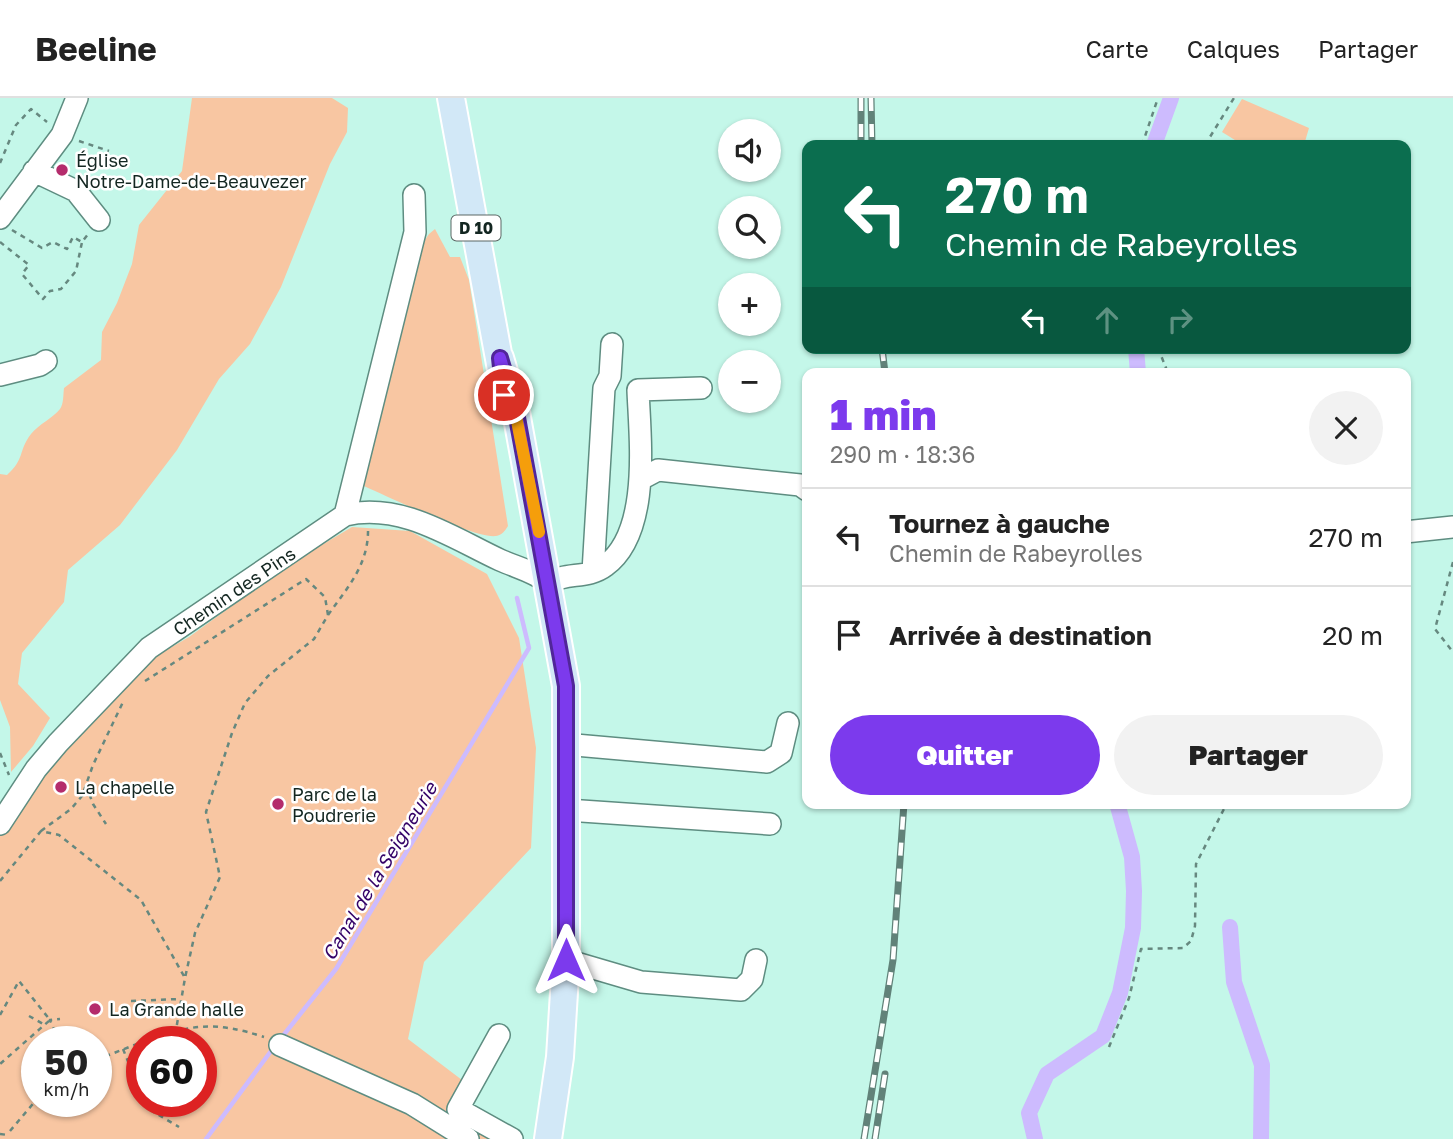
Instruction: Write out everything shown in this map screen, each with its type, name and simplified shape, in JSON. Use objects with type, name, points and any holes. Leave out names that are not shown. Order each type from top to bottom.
[{"type":"main road","name":"D 10","points":[[451,98],[500,358],[517,483],[537,577],[566,686],[566,960],[560,1057],[545,1134]]},
{"type":"main road","name":"D 10","points":[[500,358],[516,412],[537,577],[566,749]]},
{"type":"street","points":[[5,224],[34,172],[62,135],[77,98]]},
{"type":"street","points":[[34,172],[76,191],[100,219]]},
{"type":"street","points":[[345,515],[415,232],[414,195]]},
{"type":"street","points":[[593,572],[604,388],[610,376],[612,344]]},
{"type":"street","points":[[0,375],[46,361]]},
{"type":"street","points":[[537,577],[556,578],[593,572],[621,553],[641,479],[638,390],[701,388]]},
{"type":"street","points":[[641,479],[658,470],[802,486]]},
{"type":"street","name":"Chemin des Pins","points":[[0,824],[50,751],[149,648],[345,515],[368,511],[389,512],[418,521],[537,577]]},
{"type":"street","points":[[1411,530],[1453,527]]},
{"type":"street","points":[[566,749],[767,762],[781,753],[788,723]]},
{"type":"street","points":[[567,810],[770,824]]},
{"type":"street","points":[[566,960],[641,982],[741,990],[752,979],[756,960]]},
{"type":"street","points":[[499,1035],[458,1109],[512,1139]]},
{"type":"street","points":[[277,1044],[412,1104],[468,1139]]},
{"type":"path","points":[[1144,140],[1158,98]]},
{"type":"path","points":[[1208,140],[1234,98]]},
{"type":"path","points":[[0,163],[16,125],[31,109]]},
{"type":"path","points":[[62,135],[109,151]]},
{"type":"path","points":[[0,242],[29,265],[22,274],[43,299],[50,291],[61,289],[76,271],[82,242],[100,219]]},
{"type":"path","points":[[5,224],[42,248],[53,242],[67,249],[73,237],[82,242]]},
{"type":"path","points":[[177,1026],[195,933],[220,877],[206,812],[232,733],[245,703],[268,676],[314,639],[362,567],[369,545],[368,511]]},
{"type":"path","points":[[1453,562],[1435,629],[1453,652]]},
{"type":"path","points":[[140,684],[306,579],[325,597],[328,615]]},
{"type":"path","points":[[0,881],[41,831],[71,809],[82,796],[124,702]]},
{"type":"path","points":[[0,753],[3,761]]},
{"type":"path","points":[[86,785],[93,804],[106,824]]},
{"type":"path","points":[[1109,1047],[1129,998],[1141,949],[1183,948],[1191,941],[1195,926],[1196,864],[1224,809]]},
{"type":"path","points":[[41,831],[60,835],[141,900],[185,978]]},
{"type":"path","points":[[0,1015],[19,981],[53,1026]]},
{"type":"path","points":[[131,1001],[180,999]]},
{"type":"path","points":[[29,1016],[45,1025]]},
{"type":"path","points":[[0,1064],[50,1020],[60,1018]]},
{"type":"path","points":[[195,1026],[214,1026]]},
{"type":"path","points":[[217,1027],[261,1036],[277,1044]]},
{"type":"path","points":[[112,1053],[126,1048]]},
{"type":"path","points":[[123,1049],[126,1056]]},
{"type":"path","points":[[0,1134],[9,1133],[22,1117]]},
{"type":"path","points":[[162,1117],[179,1127]]},
{"type":"shaded area","points":[[192,98],[332,98],[348,108],[347,132],[330,164],[281,287],[250,344],[219,379],[177,450],[120,525],[68,570],[64,602],[22,653],[18,684],[50,718],[33,746],[11,772],[10,727],[0,700],[0,474],[7,475],[13,469],[31,434],[60,409],[64,388],[101,360],[102,332],[132,264],[139,225],[182,171]]},
{"type":"shaded area","points":[[1242,99],[1309,128],[1305,140],[1235,140],[1222,132]]},
{"type":"shaded area","points":[[435,229],[450,257],[460,257],[469,280],[508,526],[496,536],[450,524],[361,485],[414,256]]},
{"type":"shaded area","name":"Parc de la Poudrerie","points":[[352,527],[410,531],[487,574],[519,638],[536,748],[531,848],[424,962],[408,1039],[462,1080],[450,1109],[498,1139],[0,1139],[0,835],[17,815],[46,765],[125,674],[189,637],[288,565]]},
{"type":"waterway","points":[[1156,140],[1171,98]]},
{"type":"waterway","points":[[1136,354],[1138,368]]},
{"type":"waterway","name":"Canal de la Seigneurie","points":[[282,1037],[336,969],[529,648],[517,598]]},
{"type":"waterway","points":[[1035,1139],[1029,1113],[1047,1074],[1103,1036],[1120,993],[1133,928],[1134,891],[1132,857],[1119,809]]},
{"type":"waterway","points":[[1230,927],[1234,982],[1262,1065],[1261,1139]]},
{"type":"waterway","name":"Canal de la Seigneurie","points":[[206,1139],[274,1047]]},
{"type":"railway","points":[[861,98],[861,140]]},
{"type":"railway","points":[[871,98],[872,140]]},
{"type":"railway","points":[[883,354],[884,368]]},
{"type":"railway","points":[[864,1139],[893,960],[904,809]]},
{"type":"railway","points":[[875,1139],[885,1074]]},
{"type":"slow traffic","points":[[514,406],[539,532]]},
{"type":"place","name":"Église Notre-Dame-de-Beauvezer","points":[[62,170]]},
{"type":"place","name":"La chapelle","points":[[61,787]]},
{"type":"place","name":"Parc de la Poudrerie","points":[[278,804]]},
{"type":"place","name":"La Grande halle","points":[[95,1009]]},
{"type":"route","points":[[504,395],[500,358],[516,412],[566,686],[566,960]]}]
